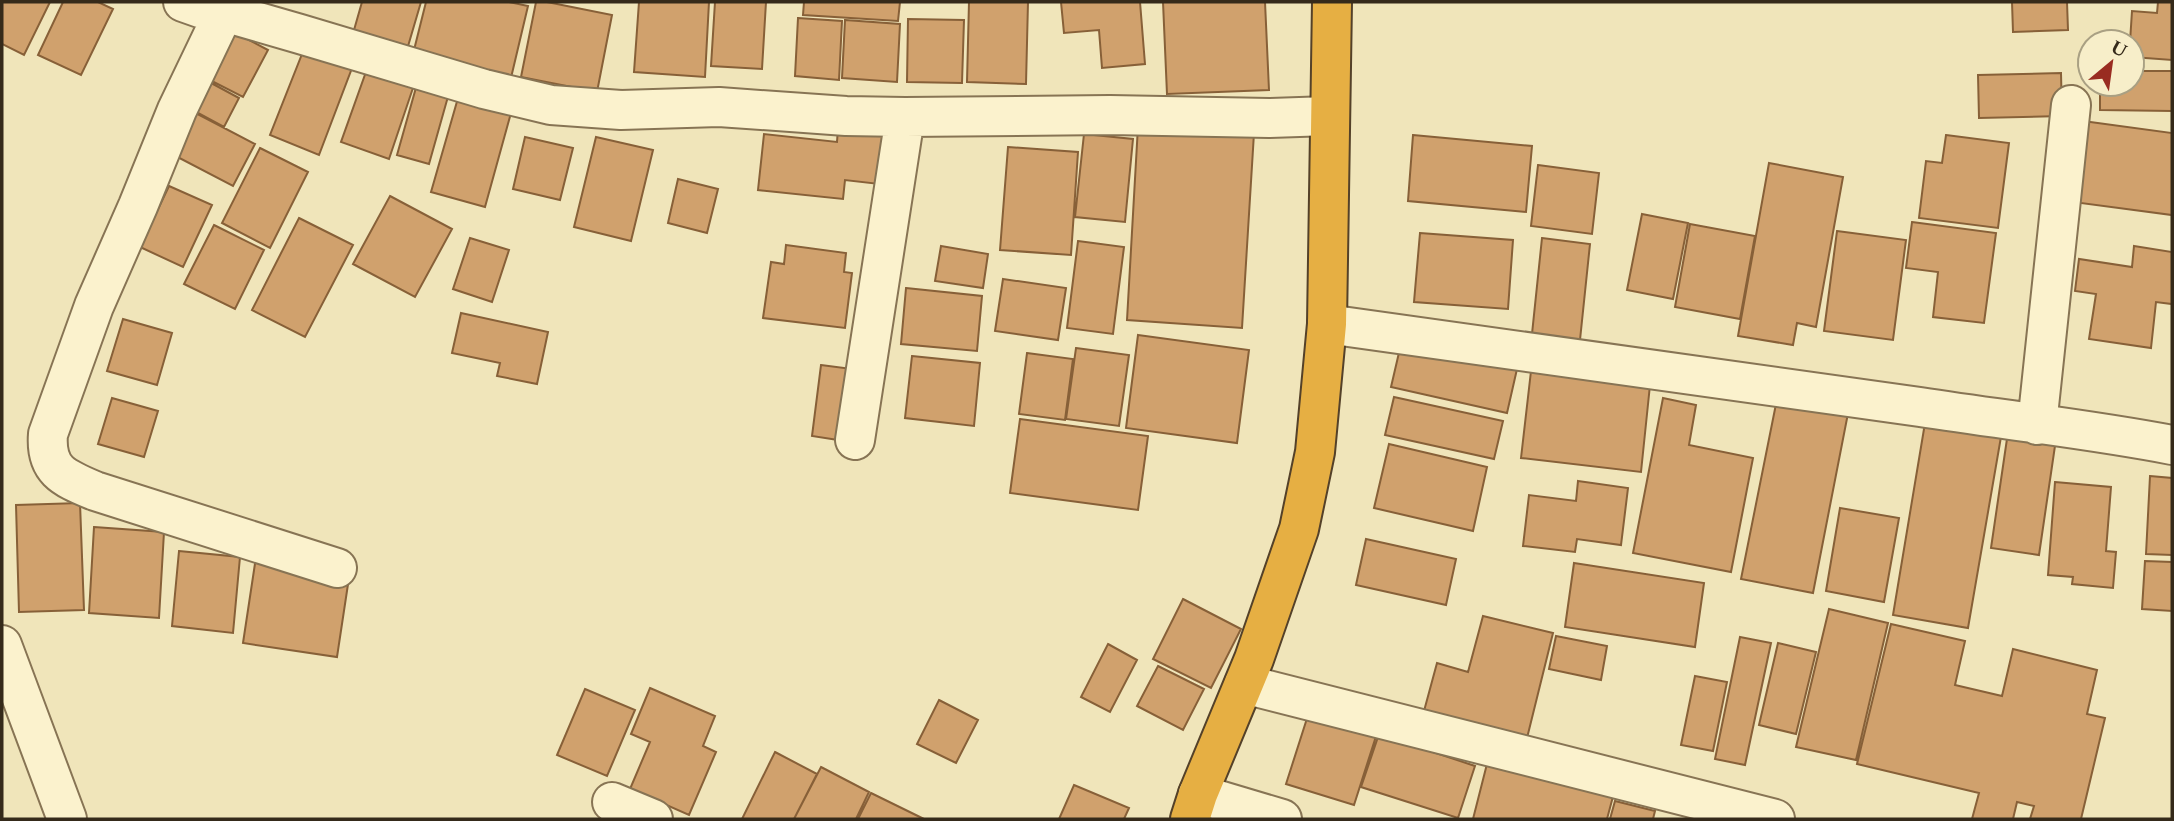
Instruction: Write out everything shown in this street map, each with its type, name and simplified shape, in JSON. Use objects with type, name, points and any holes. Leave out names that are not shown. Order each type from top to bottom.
[{"type":"highway","points":[[1194,807],[1244,684],[1299,529],[1315,452],[1327,324],[1332,2]]},
{"type":"street","points":[[183,2],[484,89],[551,105],[621,110],[719,107],[846,116],[905,117],[1329,116]]},
{"type":"street","points":[[224,12],[177,110],[94,306],[48,434],[47,451],[52,465],[70,481],[337,568]]},
{"type":"street","points":[[2037,425],[2071,105]]},
{"type":"street","points":[[855,440],[905,117]]},
{"type":"street","points":[[1327,324],[2037,425],[2110,433],[2172,445]]},
{"type":"street","points":[[2,645],[67,819]]},
{"type":"street","points":[[1244,684],[1775,819]]},
{"type":"street","points":[[612,802],[653,819]]},
{"type":"street","points":[[1194,807],[1282,819]]},
{"type":"building","points":[[2,2],[50,2],[24,55],[2,44]]},
{"type":"building","points":[[63,2],[98,2],[113,9],[81,75],[38,55]]},
{"type":"building","points":[[362,2],[421,2],[406,53],[352,37]]},
{"type":"building","points":[[426,2],[509,2],[528,6],[510,82],[412,58]]},
{"type":"building","points":[[536,2],[612,15],[597,92],[521,77]]},
{"type":"building","points":[[639,2],[709,2],[705,77],[634,72]]},
{"type":"building","points":[[715,2],[766,2],[762,69],[711,66]]},
{"type":"building","points":[[804,2],[900,2],[898,21],[803,15]]},
{"type":"building","points":[[969,2],[1028,2],[1026,84],[967,82]]},
{"type":"building","points":[[1061,2],[1140,2],[1145,64],[1102,68],[1099,30],[1064,33]]},
{"type":"building","points":[[1163,2],[1265,2],[1269,90],[1167,94]]},
{"type":"building","points":[[2012,2],[2067,2],[2068,30],[2013,32]]},
{"type":"building","points":[[2158,2],[2172,2],[2172,60],[2146,58],[2146,28],[2131,28],[2132,11],[2157,13]]},
{"type":"building","points":[[798,18],[842,21],[839,80],[795,76]]},
{"type":"building","points":[[908,19],[964,20],[962,83],[907,82]]},
{"type":"building","points":[[845,20],[900,24],[897,82],[842,78]]},
{"type":"building","points":[[224,27],[268,50],[243,97],[198,74]]},
{"type":"building","points":[[304,49],[352,68],[319,155],[270,135]]},
{"type":"building","points":[[367,69],[414,85],[389,159],[341,142]]},
{"type":"building","points":[[2146,71],[2172,71],[2172,111],[2100,110],[2100,98],[2146,98]]},
{"type":"building","points":[[2061,73],[2062,116],[1979,118],[1978,75]]},
{"type":"building","points":[[200,77],[239,98],[224,127],[185,106]]},
{"type":"building","points":[[417,84],[449,93],[429,164],[397,155]]},
{"type":"building","points":[[458,98],[511,113],[485,207],[431,192]]},
{"type":"building","points":[[188,109],[255,144],[233,186],[166,151]]},
{"type":"building","points":[[2083,121],[2172,133],[2172,215],[2073,202]]},
{"type":"building","points":[[1138,126],[1254,133],[1242,328],[1127,320]]},
{"type":"building","points":[[838,128],[884,133],[879,184],[845,180],[843,199],[758,190],[764,134],[837,142]]},
{"type":"building","points":[[1084,134],[1133,139],[1125,222],[1075,217]]},
{"type":"building","points":[[1413,135],[1532,146],[1526,212],[1408,201]]},
{"type":"building","points":[[1946,135],[2009,143],[1998,228],[1919,218],[1926,161],[1942,163]]},
{"type":"building","points":[[525,137],[573,148],[560,200],[513,189]]},
{"type":"building","points":[[596,137],[653,150],[631,241],[574,227]]},
{"type":"building","points":[[1008,147],[1078,152],[1071,255],[1000,250]]},
{"type":"building","points":[[260,148],[308,172],[270,248],[222,223]]},
{"type":"building","points":[[1769,163],[1843,177],[1816,327],[1797,323],[1793,345],[1738,336]]},
{"type":"building","points":[[1538,165],[1599,173],[1592,234],[1531,226]]},
{"type":"building","points":[[678,179],[718,189],[707,233],[668,223]]},
{"type":"building","points":[[169,186],[212,205],[183,267],[140,247]]},
{"type":"building","points":[[390,196],[452,229],[415,297],[353,264]]},
{"type":"building","points":[[1642,214],[1688,223],[1673,299],[1627,290]]},
{"type":"building","points":[[299,218],[353,245],[305,337],[252,310]]},
{"type":"building","points":[[1912,222],[1996,233],[1984,323],[1933,317],[1938,272],[1906,268]]},
{"type":"building","points":[[1690,224],[1755,236],[1740,319],[1675,307]]},
{"type":"building","points":[[214,225],[264,250],[235,309],[184,284]]},
{"type":"building","points":[[1837,231],[1906,240],[1893,340],[1824,331]]},
{"type":"building","points":[[1420,233],[1513,240],[1508,309],[1414,302]]},
{"type":"building","points":[[470,238],[509,250],[492,302],[453,289]]},
{"type":"building","points":[[1542,238],[1590,244],[1580,340],[1532,334]]},
{"type":"building","points":[[1078,241],[1124,247],[1113,334],[1067,328]]},
{"type":"building","points":[[786,245],[846,253],[844,272],[852,273],[845,328],[763,318],[771,262],[784,264]]},
{"type":"building","points":[[941,246],[988,254],[983,288],[935,281]]},
{"type":"building","points":[[2134,246],[2172,252],[2172,304],[2156,302],[2151,348],[2089,339],[2096,294],[2075,291],[2079,259],[2132,267]]},
{"type":"building","points":[[1003,279],[1066,288],[1058,340],[995,331]]},
{"type":"building","points":[[906,288],[982,296],[977,351],[901,344]]},
{"type":"building","points":[[461,313],[548,332],[537,384],[497,376],[500,363],[452,353]]},
{"type":"building","points":[[123,319],[172,333],[157,385],[107,371]]},
{"type":"building","points":[[1138,335],[1249,350],[1237,443],[1126,428]]},
{"type":"building","points":[[1401,344],[1517,369],[1507,413],[1391,387]]},
{"type":"building","points":[[1076,348],[1129,355],[1119,426],[1066,419]]},
{"type":"building","points":[[1027,353],[1073,359],[1065,420],[1019,414]]},
{"type":"building","points":[[912,356],[980,363],[974,426],[905,418]]},
{"type":"building","points":[[821,365],[860,370],[851,442],[812,436]]},
{"type":"building","points":[[1531,371],[1650,385],[1641,472],[1521,458]]},
{"type":"building","points":[[1779,389],[1850,403],[1813,593],[1741,579]]},
{"type":"building","points":[[1394,397],[1503,421],[1494,459],[1385,435]]},
{"type":"building","points":[[112,398],[158,411],[144,457],[98,444]]},
{"type":"building","points":[[1663,398],[1696,405],[1689,445],[1753,458],[1731,572],[1633,553]]},
{"type":"building","points":[[1926,417],[2002,431],[1968,628],[1893,615]]},
{"type":"building","points":[[1020,419],[1148,436],[1138,510],[1010,493]]},
{"type":"building","points":[[2008,432],[2056,439],[2039,555],[1991,548]]},
{"type":"building","points":[[1389,444],[1487,467],[1473,531],[1374,508]]},
{"type":"building","points":[[2150,476],[2172,478],[2172,555],[2146,554]]},
{"type":"building","points":[[1578,481],[1628,488],[1621,545],[1577,539],[1575,552],[1523,546],[1529,495],[1576,501]]},
{"type":"building","points":[[2055,482],[2111,487],[2106,551],[2116,552],[2113,588],[2072,584],[2073,577],[2048,575]]},
{"type":"building","points":[[80,503],[84,610],[19,612],[16,505]]},
{"type":"building","points":[[1840,508],[1899,518],[1884,602],[1826,591]]},
{"type":"building","points":[[94,527],[164,532],[159,618],[89,613]]},
{"type":"building","points":[[1366,539],[1456,559],[1446,605],[1356,585]]},
{"type":"building","points":[[179,551],[240,557],[233,633],[172,626]]},
{"type":"building","points":[[256,557],[350,571],[337,657],[243,643]]},
{"type":"building","points":[[2145,561],[2172,562],[2172,611],[2142,609]]},
{"type":"building","points":[[1574,563],[1704,583],[1695,647],[1565,627]]},
{"type":"building","points":[[1183,599],[1241,629],[1211,688],[1153,659]]},
{"type":"building","points":[[1829,609],[1888,623],[1856,760],[1796,747]]},
{"type":"building","points":[[1483,616],[1553,633],[1527,738],[1424,711],[1437,663],[1468,672]]},
{"type":"building","points":[[1891,624],[1965,641],[1955,685],[2002,696],[2013,649],[2097,670],[2087,714],[2105,718],[2081,819],[2030,819],[2034,806],[2017,802],[2013,819],[1972,819],[1979,793],[1857,764]]},
{"type":"building","points":[[1556,636],[1607,646],[1601,680],[1549,669]]},
{"type":"building","points":[[1740,637],[1771,643],[1745,765],[1715,759]]},
{"type":"building","points":[[1778,643],[1816,652],[1796,734],[1759,725]]},
{"type":"building","points":[[1108,644],[1137,660],[1110,712],[1081,697]]},
{"type":"building","points":[[1158,666],[1204,689],[1183,730],[1137,706]]},
{"type":"building","points":[[1695,676],[1727,682],[1713,751],[1681,745]]},
{"type":"building","points":[[650,688],[715,716],[703,746],[716,752],[689,815],[630,789],[650,742],[631,734]]},
{"type":"building","points":[[585,689],[635,710],[607,776],[557,755]]},
{"type":"building","points":[[939,700],[978,720],[956,763],[917,744]]},
{"type":"building","points":[[1310,709],[1378,730],[1354,805],[1286,784]]},
{"type":"building","points":[[1379,734],[1475,766],[1458,818],[1361,787]]},
{"type":"building","points":[[775,752],[817,774],[794,819],[742,819]]},
{"type":"building","points":[[1489,756],[1615,789],[1607,819],[1473,819]]},
{"type":"building","points":[[821,767],[869,792],[856,819],[794,819]]},
{"type":"building","points":[[1074,785],[1129,808],[1124,819],[1059,819]]},
{"type":"building","points":[[871,793],[924,819],[858,819]]},
{"type":"building","points":[[1615,801],[1655,811],[1653,819],[1610,819]]}]
